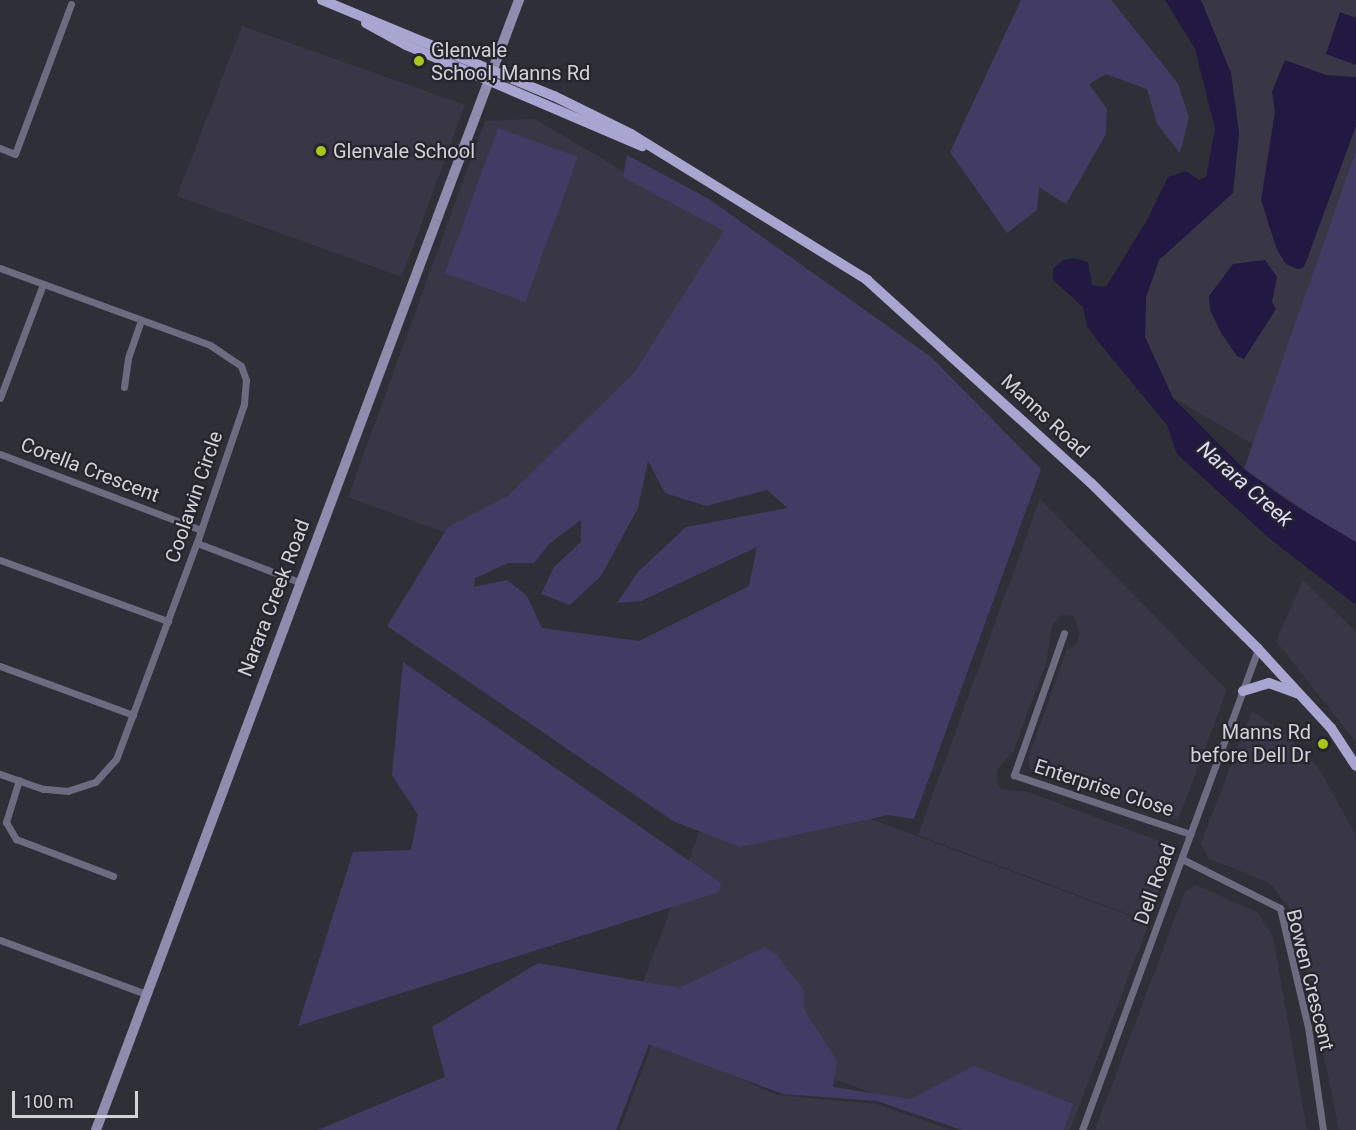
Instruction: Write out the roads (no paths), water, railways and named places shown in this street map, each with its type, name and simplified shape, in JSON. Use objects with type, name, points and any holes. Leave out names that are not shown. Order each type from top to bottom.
[{"type":"main road","name":"Manns Road","points":[[322,0],[406,45],[490,74],[659,152],[867,280],[906,311],[1091,483],[1303,696],[1356,766]]},
{"type":"main road","points":[[1243,691],[1269,683],[1303,696]]},
{"type":"street","name":"Narara Creek Road","points":[[96,1130],[299,582],[519,0]]},
{"type":"street","points":[[0,148],[15,154],[71,4]]},
{"type":"street","name":"Coolawin Circle","points":[[0,267],[210,345],[241,366],[246,380],[244,404],[201,530],[134,716],[116,759],[95,782],[82,788],[56,791],[0,774]]},
{"type":"street","points":[[0,398],[43,284]]},
{"type":"street","points":[[124,387],[128,358],[141,321]]},
{"type":"street","name":"Corella Crescent","points":[[0,454],[201,530]]},
{"type":"street","points":[[196,543],[299,582]]},
{"type":"street","points":[[0,560],[168,621]]},
{"type":"street","name":"Enterprise Close","points":[[1064,633],[1014,775],[1190,834]]},
{"type":"street","name":"Dell Road","points":[[1082,1130],[1258,649]]},
{"type":"street","points":[[0,666],[134,716]]},
{"type":"street","points":[[19,780],[6,822],[16,839],[113,876]]},
{"type":"street","name":"Bowen Crescent","points":[[1182,859],[1280,908],[1308,1026],[1323,1130]]},
{"type":"street","points":[[0,939],[146,994]]},
{"type":"water","name":"Narara Creek","points":[[1165,0],[1201,0],[1231,73],[1239,133],[1233,193],[1159,260],[1146,297],[1145,337],[1173,398],[1244,469],[1289,502],[1356,542],[1356,605],[1270,539],[1177,454],[1167,425],[1096,339],[1087,326],[1083,307],[1053,280],[1053,269],[1063,260],[1074,258],[1088,262],[1092,285],[1106,287],[1147,220],[1168,177],[1186,171],[1199,180],[1206,177],[1215,129],[1195,49]]},
{"type":"water","points":[[1340,12],[1356,18],[1356,65],[1326,54]]},
{"type":"water","points":[[1285,60],[1326,75],[1356,77],[1356,126],[1306,262],[1303,268],[1297,269],[1286,264],[1277,250],[1261,200],[1275,112],[1272,92]]},
{"type":"water","points":[[1265,260],[1277,277],[1272,302],[1276,309],[1244,359],[1237,356],[1221,333],[1210,310],[1209,296],[1233,264]]},
{"type":"place","name":"Glenvale School, Manns Rd","points":[[419,61]]},
{"type":"place","name":"Glenvale School","points":[[321,151]]},
{"type":"place","name":"Manns Rd before Dell Dr","points":[[1323,744]]}]
